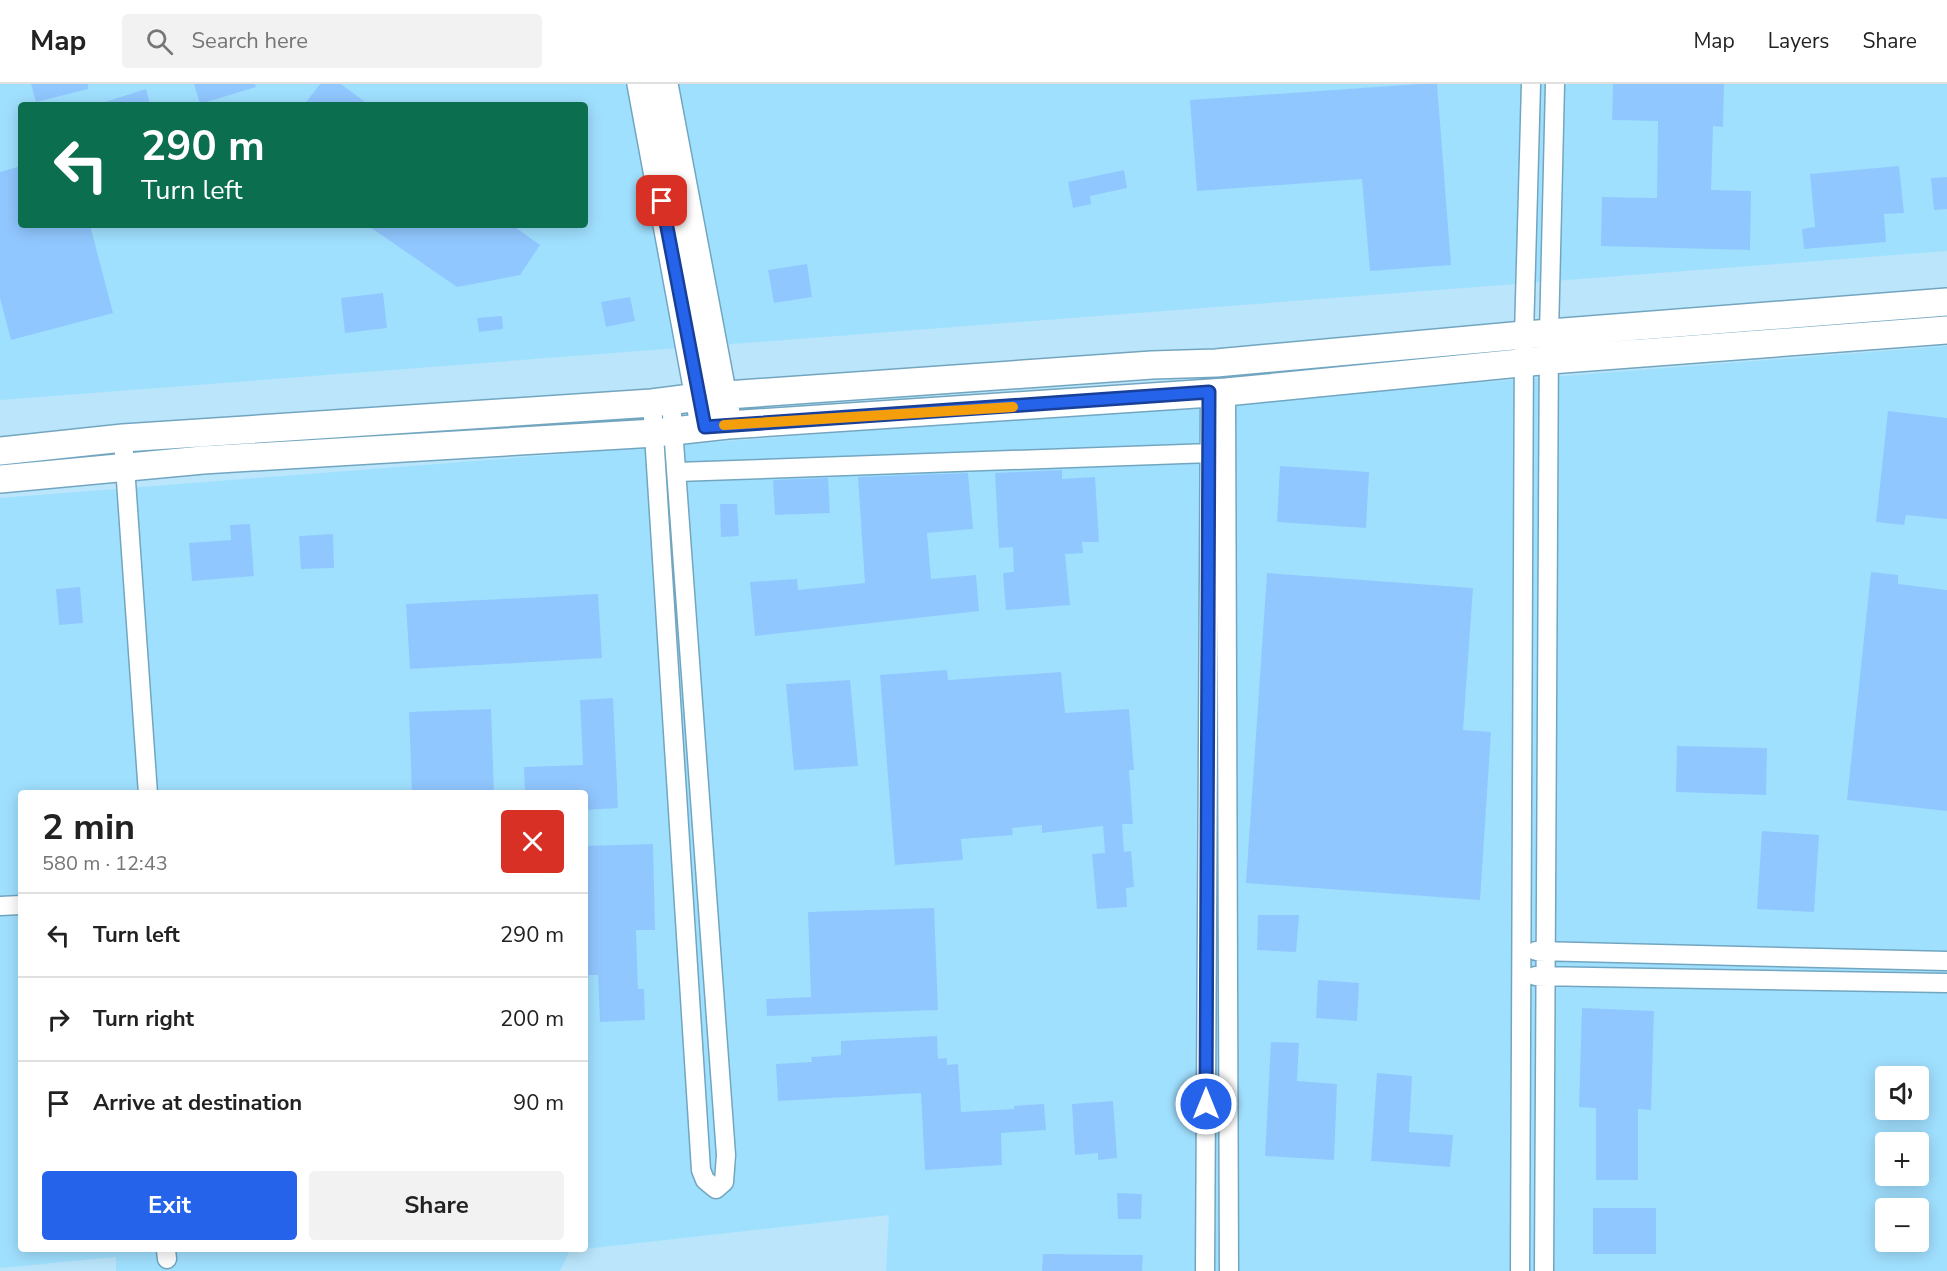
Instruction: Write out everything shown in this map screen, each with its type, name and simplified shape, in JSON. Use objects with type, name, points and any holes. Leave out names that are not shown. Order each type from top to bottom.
[{"type":"street","points":[[641,84],[711,397]]},
{"type":"street","points":[[664,84],[716,426]]},
{"type":"street","points":[[1531,84],[1546,951],[1544,1271]]},
{"type":"street","points":[[1520,1271],[1521,976],[1537,348],[1555,84]]},
{"type":"street","points":[[0,479],[203,460],[665,432],[716,426],[1218,392],[1537,348],[1947,302]]},
{"type":"street","points":[[0,451],[123,438],[662,402],[1152,365],[1947,330]]},
{"type":"street","points":[[1205,1271],[1211,453],[1218,392]]},
{"type":"street","points":[[1218,392],[1229,1271]]},
{"type":"street","points":[[662,402],[701,1170],[705,1180],[716,1189],[724,1182],[726,1155],[677,472],[665,432]]},
{"type":"street","points":[[123,438],[148,790]]},
{"type":"street","points":[[677,472],[1211,453]]},
{"type":"street","points":[[0,906],[18,904]]},
{"type":"street","points":[[1522,951],[1947,961]]},
{"type":"street","points":[[1521,976],[1947,983]]},
{"type":"shaded area","points":[[0,84],[1947,84],[1947,251],[0,400]]},
{"type":"shaded area","points":[[1947,346],[1947,1271],[886,1271],[889,1215],[588,1249],[588,790],[18,790],[18,1252],[569,1252],[560,1271],[116,1271],[116,1257],[0,1268],[0,498]]},
{"type":"building","points":[[31,84],[88,84],[88,89],[36,102]]},
{"type":"building","points":[[194,84],[255,84],[256,87],[207,102],[199,102]]},
{"type":"building","points":[[320,84],[341,84],[365,102],[306,102]]},
{"type":"building","points":[[1437,84],[1451,265],[1370,271],[1362,179],[1197,191],[1190,100]]},
{"type":"building","points":[[1613,84],[1724,84],[1723,127],[1713,126],[1711,190],[1751,191],[1750,250],[1601,246],[1602,197],[1657,198],[1658,121],[1612,120]]},
{"type":"building","points":[[146,89],[149,102],[105,102]]},
{"type":"building","points":[[1899,166],[1904,213],[1884,214],[1886,242],[1804,249],[1802,229],[1815,227],[1810,174]]},
{"type":"building","points":[[18,167],[18,228],[91,228],[113,313],[11,340],[0,298],[0,172]]},
{"type":"building","points":[[1124,170],[1127,188],[1090,196],[1091,204],[1073,208],[1068,182]]},
{"type":"building","points":[[1947,177],[1947,209],[1934,210],[1931,178]]},
{"type":"building","points":[[371,228],[516,228],[540,245],[520,275],[457,287]]},
{"type":"building","points":[[807,264],[812,297],[774,303],[768,270]]},
{"type":"building","points":[[383,293],[387,328],[345,333],[341,298]]},
{"type":"building","points":[[630,297],[635,321],[606,327],[601,302]]},
{"type":"building","points":[[502,316],[503,329],[479,332],[477,318]]},
{"type":"building","points":[[1888,411],[1947,418],[1947,519],[1906,515],[1904,525],[1876,522]]},
{"type":"building","points":[[1280,466],[1369,472],[1366,528],[1277,522]]},
{"type":"building","points":[[1062,470],[1062,479],[1095,477],[1099,542],[1082,542],[1083,553],[1065,554],[1070,605],[1006,610],[1003,573],[1014,572],[1013,547],[999,548],[995,473]]},
{"type":"building","points":[[968,473],[973,529],[927,533],[931,579],[976,575],[979,611],[755,636],[750,582],[797,579],[798,590],[865,583],[858,477]]},
{"type":"building","points":[[828,478],[830,513],[775,515],[773,480]]},
{"type":"building","points":[[720,504],[737,504],[739,536],[721,537]]},
{"type":"building","points":[[250,524],[254,576],[192,581],[189,543],[231,540],[230,525]]},
{"type":"building","points":[[333,534],[334,568],[301,569],[299,536]]},
{"type":"building","points":[[1871,572],[1898,575],[1898,584],[1947,590],[1947,811],[1847,800]]},
{"type":"building","points":[[1267,573],[1473,588],[1463,730],[1491,732],[1480,900],[1246,883]]},
{"type":"building","points":[[80,587],[83,623],[59,625],[56,589]]},
{"type":"building","points":[[598,594],[602,658],[410,669],[406,604]]},
{"type":"building","points":[[947,670],[948,680],[1061,672],[1065,713],[1129,709],[1134,770],[1129,770],[1133,824],[1122,824],[1124,852],[1131,851],[1134,887],[1126,888],[1127,907],[1097,909],[1092,854],[1105,853],[1103,826],[1042,833],[1042,825],[1012,828],[1013,835],[961,839],[963,860],[895,865],[880,675]]},
{"type":"building","points":[[850,680],[858,766],[794,770],[786,684]]},
{"type":"building","points":[[613,698],[618,808],[588,810],[588,790],[525,790],[524,767],[583,765],[580,700]]},
{"type":"building","points":[[491,709],[494,790],[412,790],[409,712]]},
{"type":"building","points":[[1677,746],[1767,748],[1766,795],[1676,792]]},
{"type":"building","points":[[1762,831],[1819,835],[1814,912],[1757,909]]},
{"type":"building","points":[[653,844],[655,930],[636,930],[638,989],[644,989],[645,1020],[600,1022],[598,975],[588,975],[588,846]]},
{"type":"building","points":[[934,908],[938,1010],[767,1016],[766,999],[811,997],[808,912]]},
{"type":"building","points":[[1258,915],[1299,915],[1296,952],[1257,950]]},
{"type":"building","points":[[1318,980],[1359,983],[1357,1021],[1316,1018]]},
{"type":"building","points":[[1582,1008],[1654,1011],[1651,1110],[1638,1109],[1638,1180],[1596,1180],[1596,1108],[1579,1107]]},
{"type":"building","points":[[937,1036],[938,1059],[947,1058],[947,1065],[958,1064],[961,1112],[1014,1109],[1014,1106],[1044,1104],[1046,1130],[1001,1133],[1002,1165],[925,1170],[921,1093],[778,1101],[776,1064],[812,1062],[811,1057],[841,1055],[841,1041]]},
{"type":"building","points":[[1271,1042],[1299,1043],[1297,1081],[1337,1084],[1334,1160],[1265,1156]]},
{"type":"building","points":[[1377,1073],[1412,1076],[1409,1132],[1453,1135],[1450,1167],[1371,1161]]},
{"type":"building","points":[[1113,1101],[1117,1158],[1098,1160],[1098,1153],[1075,1155],[1072,1104]]},
{"type":"building","points":[[1117,1193],[1142,1194],[1141,1219],[1118,1219]]},
{"type":"building","points":[[1593,1208],[1656,1208],[1656,1254],[1593,1254]]},
{"type":"building","points":[[1043,1254],[1143,1255],[1142,1271],[1042,1271]]},
{"type":"slow traffic","points":[[724,425],[1013,407]]},
{"type":"route","points":[[662,201],[705,427],[1209,392],[1211,453],[1206,1104]]}]
